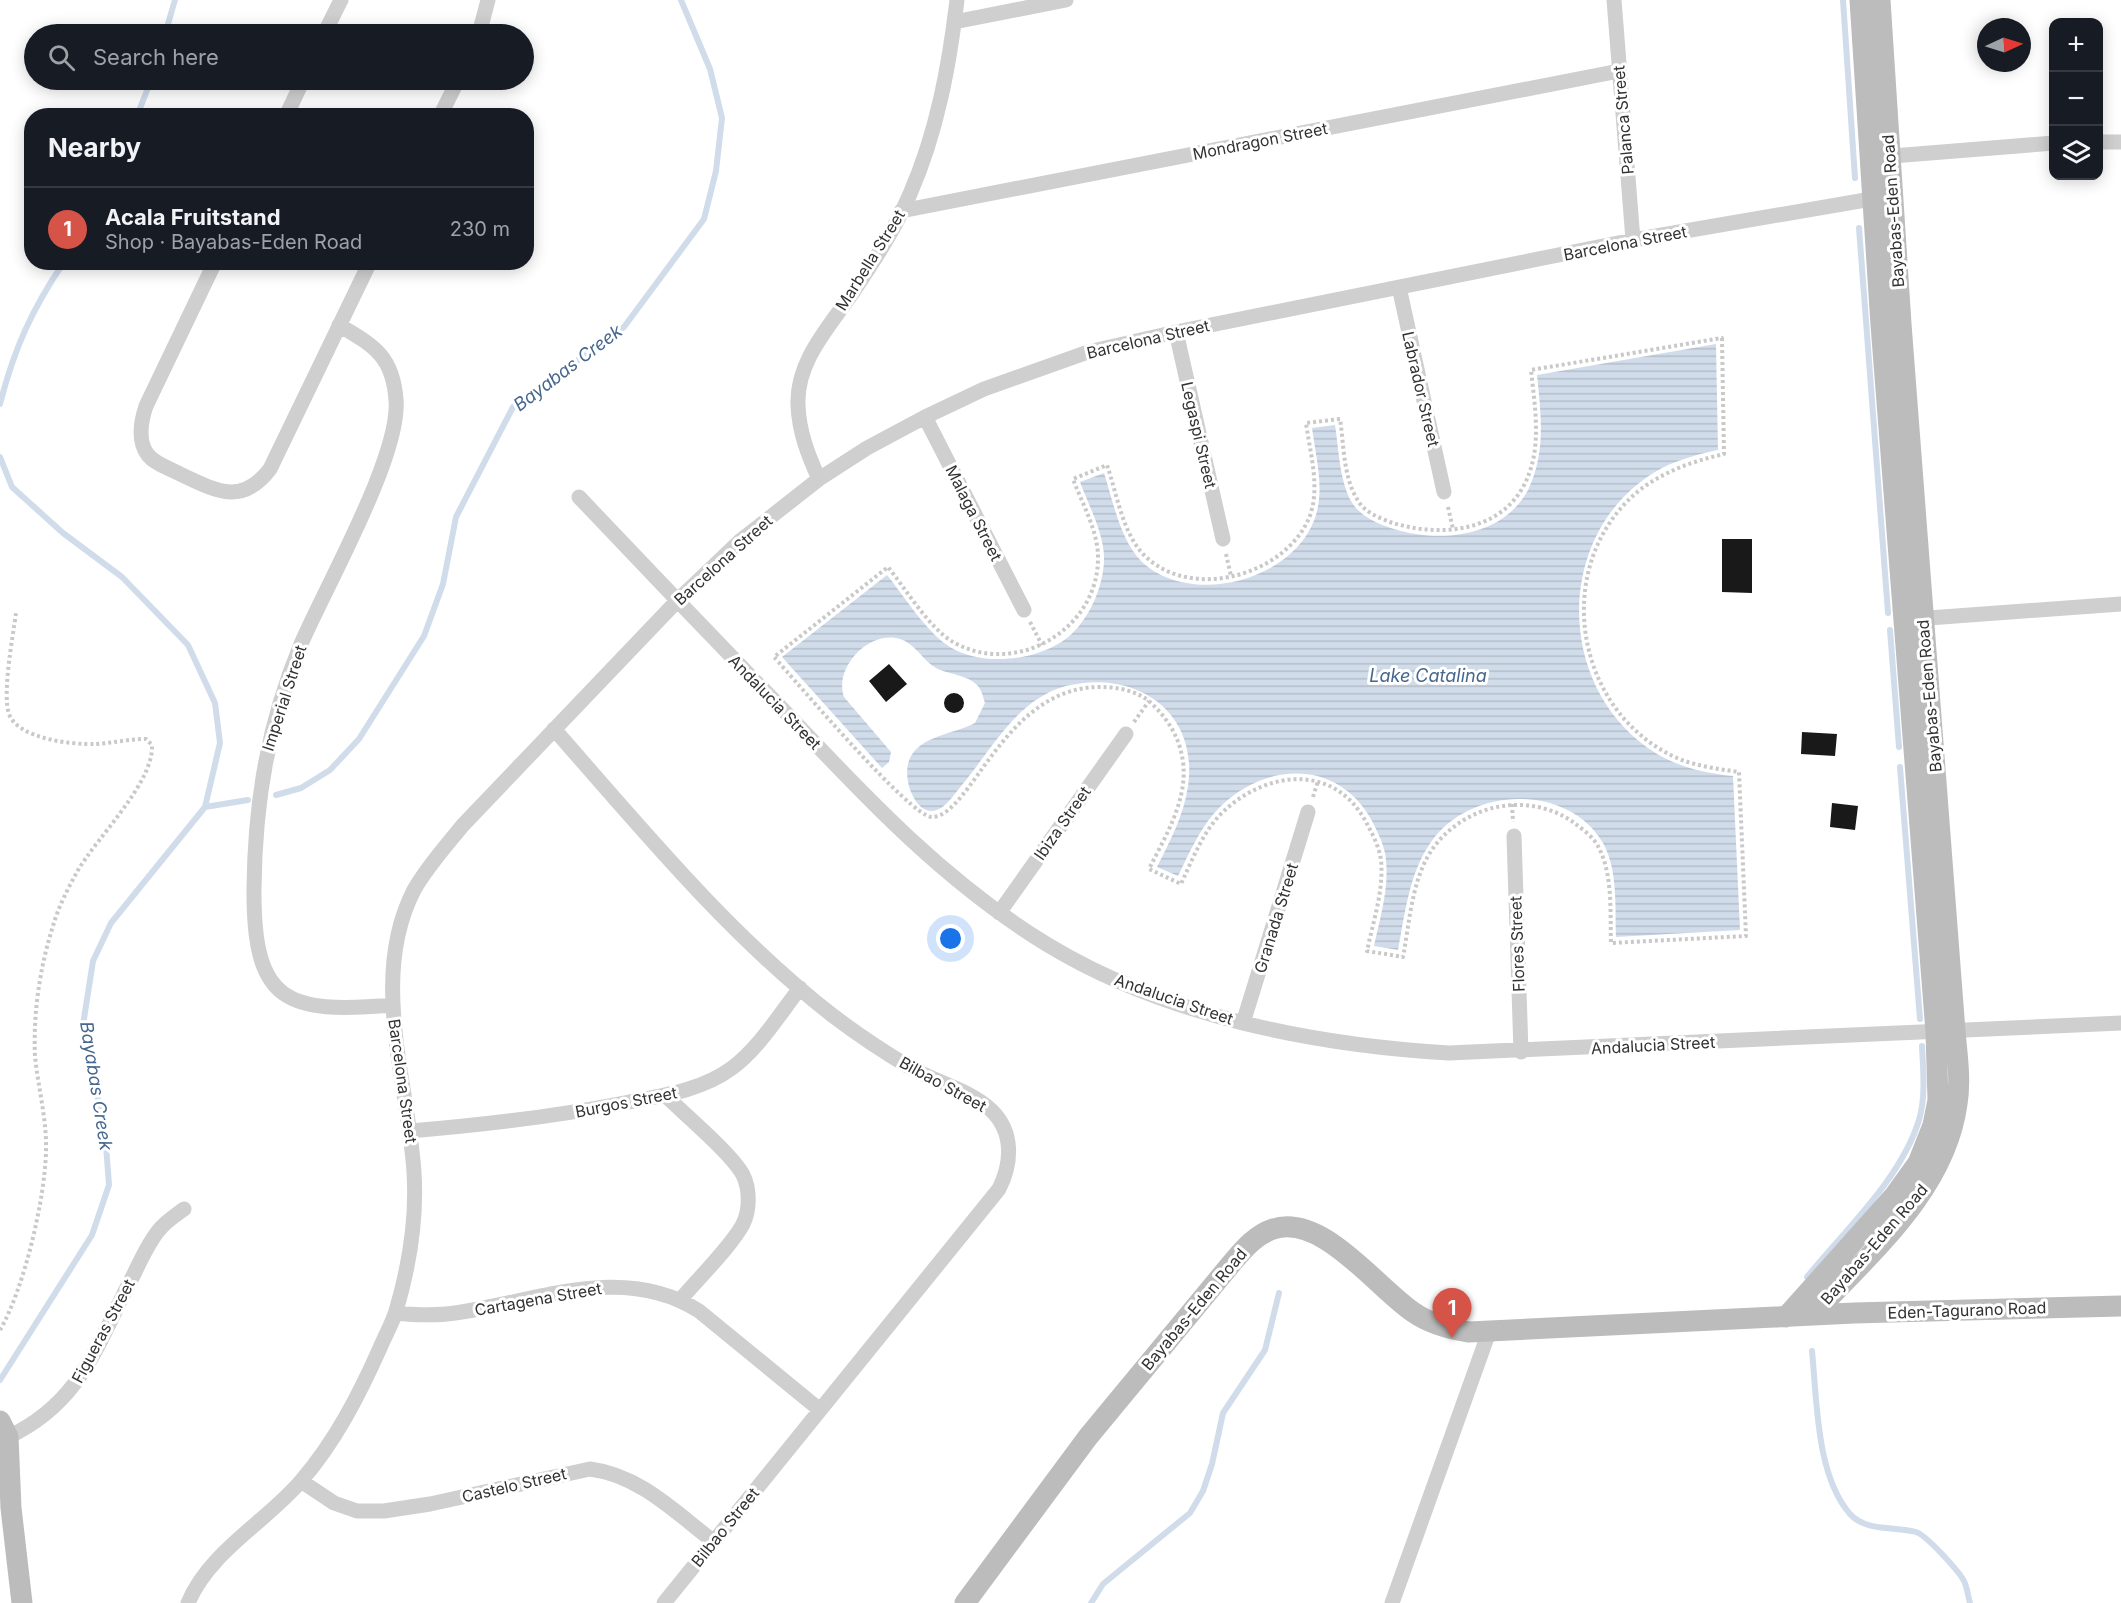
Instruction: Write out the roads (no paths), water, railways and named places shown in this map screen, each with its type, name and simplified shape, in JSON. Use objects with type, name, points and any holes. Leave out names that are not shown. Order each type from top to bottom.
[{"type":"street","points":[[329,24],[341,0]]},
{"type":"street","points":[[482,24],[488,0]]},
{"type":"street","name":"Marbella Street","points":[[819,479],[807,453],[801,428],[798,403],[802,377],[818,341],[882,248],[926,153],[951,55],[957,0]]},
{"type":"street","points":[[954,22],[1066,0]]},
{"type":"street","name":"Palanca Street","points":[[1614,0],[1633,240]]},
{"type":"street","name":"Bayabas-Eden Road","points":[[1860,0],[1880,157]]},
{"type":"street","name":"Bayabas-Eden Road","points":[[965,1603],[1118,1401],[1252,1240],[1273,1229],[1296,1227],[1320,1235],[1413,1312],[1449,1329],[1489,1332],[1813,1315],[1910,1208],[1935,1172],[1944,1153],[1958,1102],[1946,1031],[1882,197],[1880,0]]},
{"type":"street","name":"Mondragon Street","points":[[901,211],[1619,70]]},
{"type":"street","points":[[289,108],[298,90]]},
{"type":"street","points":[[444,108],[453,90]]},
{"type":"street","points":[[2103,142],[2121,142]]},
{"type":"street","points":[[1880,157],[2049,143]]},
{"type":"street","name":"Barcelona Street","points":[[188,1603],[194,1589],[212,1566],[301,1481],[334,1436],[362,1388],[395,1313],[414,1218],[414,1175],[410,1131],[395,1041],[393,1005],[395,964],[402,922],[414,891],[438,855],[463,825],[678,600],[740,541],[819,479],[925,417],[1042,367],[1088,352],[1176,332],[1633,240],[1882,197]]},
{"type":"street","points":[[211,270],[141,422],[141,440],[148,456],[166,467],[210,488],[228,493],[244,491],[260,483],[270,469],[366,270]]},
{"type":"street","name":"Labrador Street","points":[[1399,287],[1444,492]]},
{"type":"street","name":"Imperial Street","points":[[339,325],[376,347],[392,374],[397,402],[392,435],[378,476],[301,644],[272,726],[263,762],[254,852],[257,946],[265,974],[286,994],[308,1005],[329,1009],[393,1005]]},
{"type":"street","name":"Legaspi Street","points":[[1176,332],[1222,539]]},
{"type":"street","name":"Malaga Street","points":[[925,417],[1024,610]]},
{"type":"street","name":"Andalucia Street","points":[[579,497],[869,801],[952,878],[1049,946],[1112,978],[1243,1023],[1309,1038],[1383,1049],[1449,1053],[1521,1052],[2121,1023]]},
{"type":"street","points":[[1913,619],[2121,604]]},
{"type":"street","name":"Bilbao Street","points":[[554,729],[674,864],[800,988],[833,1016],[911,1068],[971,1097],[991,1110],[1008,1138],[1010,1155],[1008,1172],[999,1189],[664,1603]]},
{"type":"street","name":"Ibiza Street","points":[[999,913],[1126,734]]},
{"type":"street","name":"Granada Street","points":[[1243,1023],[1308,813]]},
{"type":"street","name":"Flores Street","points":[[1514,836],[1521,1052]]},
{"type":"street","name":"Burgos Street","points":[[410,1131],[530,1119],[665,1095],[712,1080],[747,1056],[800,988]]},
{"type":"street","name":"Bayabas-Eden Road","points":[[1786,1317],[1895,1196],[1918,1162],[1933,1125],[1946,1031]]},
{"type":"street","points":[[665,1095],[733,1162],[743,1175],[747,1190],[748,1207],[742,1225],[681,1299]]},
{"type":"street","name":"Figueras Street","points":[[4,1429],[49,1414],[71,1391],[88,1365],[117,1304],[159,1229],[184,1209]]},
{"type":"street","points":[[1845,1281],[1846,1301],[1854,1313]]},
{"type":"street","name":"Cartagena Street","points":[[395,1313],[425,1316],[453,1314],[592,1287],[625,1286],[656,1291],[681,1299],[717,1324],[820,1410]]},
{"type":"street","name":"Eden-Tagurano Road","points":[[1813,1315],[2121,1306]]},
{"type":"street","points":[[1392,1603],[1489,1332]]},
{"type":"street","points":[[4,1429],[22,1603]]},
{"type":"street","name":"Castelo Street","points":[[301,1481],[334,1503],[357,1511],[384,1511],[430,1504],[590,1469],[610,1472],[634,1482],[713,1541]]},
{"type":"water","name":"Lake Catalina","points":[[1716,344],[1718,450],[1690,457],[1662,468],[1627,494],[1602,526],[1586,564],[1579,604],[1582,645],[1595,684],[1617,719],[1648,748],[1668,760],[1700,771],[1733,776],[1740,930],[1616,937],[1613,877],[1603,843],[1587,823],[1566,809],[1543,801],[1518,799],[1493,802],[1469,810],[1448,824],[1431,842],[1418,867],[1409,894],[1398,950],[1374,946],[1385,893],[1387,871],[1385,855],[1372,821],[1358,801],[1341,787],[1322,778],[1302,774],[1281,775],[1260,781],[1240,791],[1214,813],[1196,839],[1178,876],[1157,867],[1176,828],[1183,807],[1188,786],[1189,759],[1183,736],[1172,716],[1157,701],[1137,690],[1115,684],[1091,682],[1066,686],[1049,693],[1033,702],[1019,714],[947,803],[935,811],[929,811],[923,809],[915,800],[908,782],[911,755],[929,740],[975,723],[985,703],[978,686],[969,679],[936,668],[913,646],[902,640],[885,638],[864,647],[848,665],[842,686],[844,697],[891,752],[889,762],[882,768],[782,657],[887,575],[933,633],[950,647],[963,653],[978,657],[1010,659],[1041,652],[1055,646],[1075,631],[1089,612],[1099,590],[1104,567],[1103,547],[1080,482],[1104,473],[1122,531],[1128,542],[1141,561],[1162,575],[1186,583],[1212,585],[1238,581],[1263,572],[1285,558],[1303,540],[1315,518],[1320,485],[1312,428],[1335,425],[1347,492],[1358,510],[1372,520],[1388,527],[1426,535],[1447,536],[1486,527],[1503,518],[1518,505],[1529,488],[1534,474],[1541,432],[1537,375]]},
{"type":"waterway","points":[[168,24],[175,0]]},
{"type":"waterway","name":"Bayabas Creek","points":[[276,795],[301,788],[330,770],[359,739],[424,636],[443,584],[456,517],[513,407],[624,327],[704,219],[716,171],[722,118],[710,69],[681,0]]},
{"type":"waterway","points":[[1843,0],[1855,178]]},
{"type":"waterway","points":[[140,108],[147,90]]},
{"type":"waterway","points":[[1859,228],[1888,613]]},
{"type":"waterway","points":[[0,404],[11,365],[25,330],[42,296],[59,270]]},
{"type":"waterway","points":[[0,457],[12,487],[63,533],[122,577],[188,645],[215,703],[220,743],[205,807]]},
{"type":"waterway","points":[[1890,630],[1899,747]]},
{"type":"waterway","points":[[1900,767],[1920,1019]]},
{"type":"waterway","name":"Bayabas Creek","points":[[0,1380],[92,1235],[109,1185],[105,1132],[83,1025],[93,961],[111,923],[205,807],[248,800]]},
{"type":"waterway","points":[[1807,1277],[1871,1203],[1911,1142],[1923,1102],[1922,1046]]},
{"type":"waterway","points":[[1091,1603],[1103,1584],[1190,1513],[1203,1491],[1212,1464],[1223,1413],[1265,1350],[1279,1293]]},
{"type":"waterway","points":[[1812,1351],[1817,1414],[1824,1458],[1839,1498],[1850,1514],[1864,1524],[1908,1530],[1927,1539],[1961,1576],[1970,1603]]},
{"type":"place","name":"Acala Fruitstand","points":[[1452,1338]]}]
